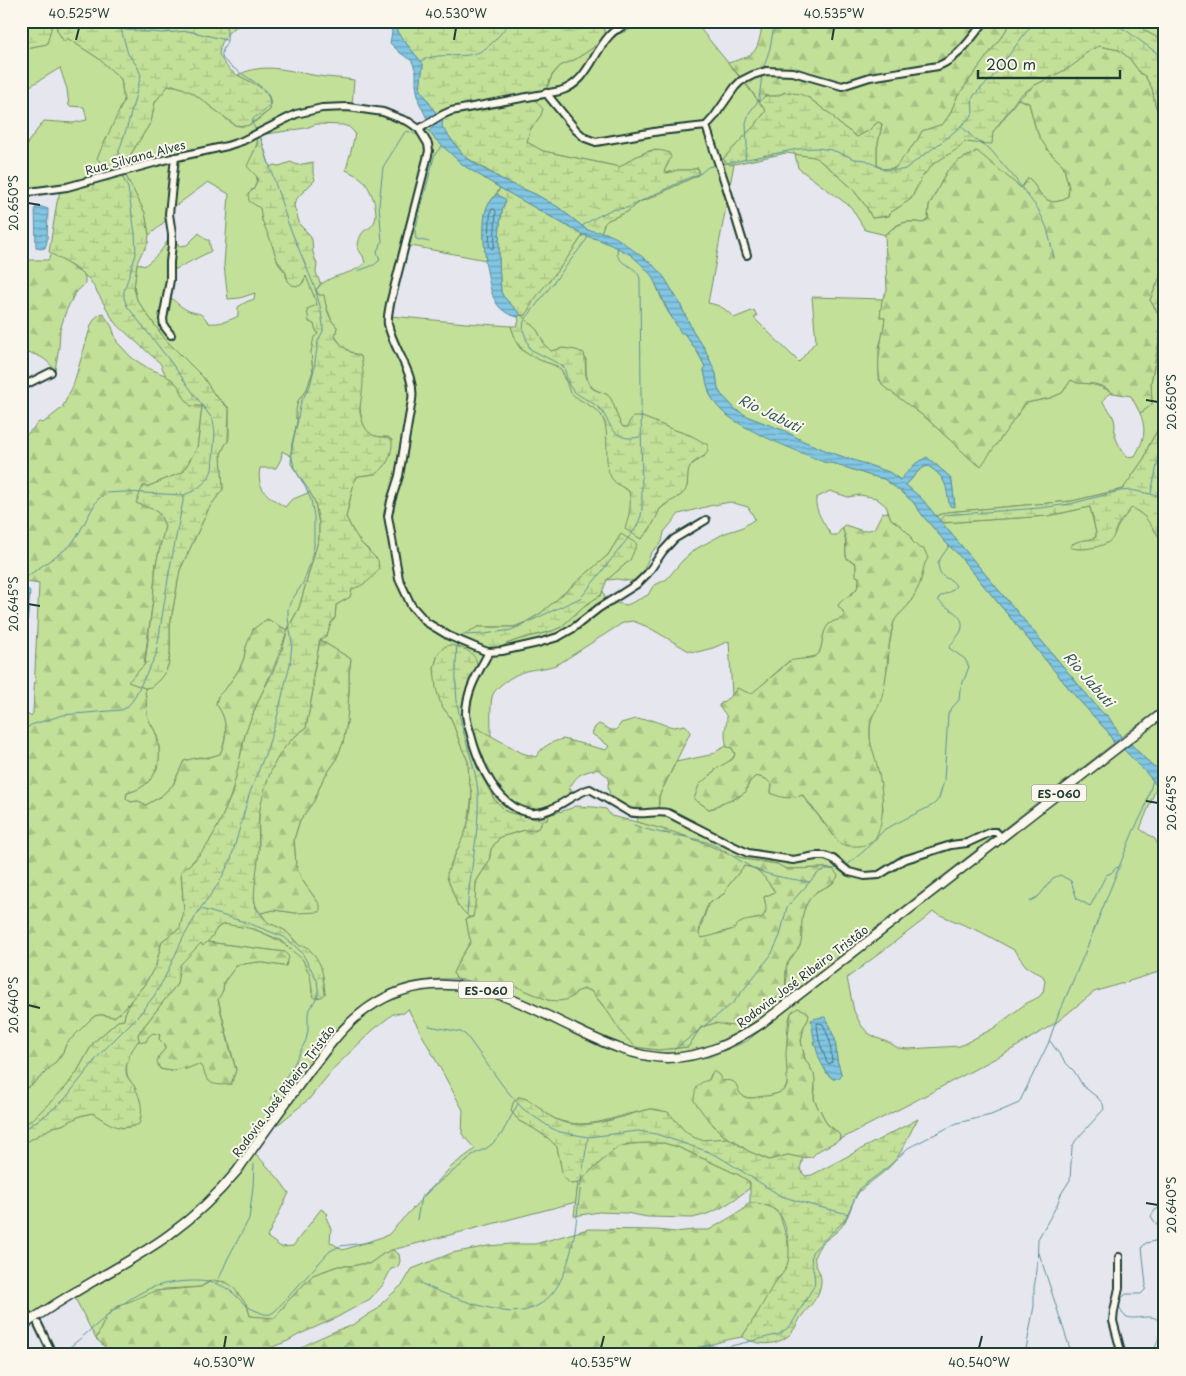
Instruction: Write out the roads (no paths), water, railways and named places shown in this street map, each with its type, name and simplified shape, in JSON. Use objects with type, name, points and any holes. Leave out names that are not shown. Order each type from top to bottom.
[{"type":"main road","name":"Rodovia José Ribeiro Tristão","points":[[21,1326],[149,1248],[172,1233],[202,1208],[223,1188],[334,1038],[361,1013],[386,997],[420,986],[447,984],[472,987],[500,994],[523,1003],[598,1041],[625,1051],[668,1058],[690,1056],[713,1050],[732,1042],[762,1024],[1165,711]]},
{"type":"street","points":[[614,21],[618,29]]},
{"type":"street","points":[[637,21],[618,29],[608,36],[582,78],[564,90],[446,112],[419,130],[428,144],[429,151],[388,316],[389,328],[410,380],[413,394],[399,476],[391,500],[388,520],[399,580],[414,610],[439,631],[489,652],[502,651],[548,640],[572,629],[599,608],[637,584],[674,540],[706,520]]},
{"type":"street","points":[[546,93],[576,130],[594,142],[660,131],[706,126],[735,88],[746,78],[753,75],[766,71],[793,72],[842,86],[870,77],[938,66],[956,56],[985,21]]},
{"type":"street","name":"Rua Silvana Alves","points":[[21,193],[66,187],[175,157],[228,146],[296,114],[312,109],[339,106],[383,112],[409,122],[419,130]]},
{"type":"street","points":[[706,126],[747,255]]},
{"type":"street","points":[[171,335],[164,326],[163,319],[169,287],[172,234],[169,214],[175,157]]},
{"type":"street","points":[[21,387],[51,372]]},
{"type":"street","points":[[489,652],[468,696],[467,720],[476,752],[491,782],[505,800],[524,812],[544,812],[590,789],[629,812],[637,814],[668,813],[748,853],[793,860],[826,856],[835,860],[849,872],[865,876],[878,875],[901,861],[951,845],[967,844],[993,832],[996,832],[1002,838]]},
{"type":"street","points":[[1119,1257],[1119,1288],[1113,1319],[1122,1355]]},
{"type":"street","points":[[21,1309],[28,1315]]},
{"type":"street","points":[[38,1324],[53,1355]]},
{"type":"water","points":[[389,21],[396,21],[397,32],[423,64],[420,88],[437,115],[443,116],[442,127],[464,156],[505,181],[535,194],[558,207],[587,230],[606,233],[617,238],[652,264],[664,277],[693,331],[705,349],[716,374],[718,389],[736,410],[832,453],[889,472],[900,480],[916,463],[927,457],[950,477],[955,507],[949,504],[946,487],[942,478],[928,466],[918,471],[906,485],[921,498],[1099,709],[1108,716],[1121,737],[1114,743],[1108,732],[1077,698],[956,552],[903,493],[884,479],[824,462],[782,445],[749,429],[723,412],[711,395],[704,370],[705,367],[699,354],[684,333],[681,333],[668,311],[652,276],[631,255],[601,240],[583,235],[500,188],[463,165],[434,138],[429,131],[433,127],[434,120],[429,123],[419,102],[416,72],[412,61],[390,43],[392,32]]},
{"type":"water","points":[[497,194],[506,200],[499,231],[501,292],[521,315],[518,317],[501,309],[496,303],[490,288],[485,262],[485,212],[489,203]]},
{"type":"water","points":[[39,206],[48,209],[47,242],[45,248],[40,249],[36,247],[35,208]]},
{"type":"water","points":[[21,589],[28,589],[30,592],[26,637],[21,657]]},
{"type":"water","points":[[1130,743],[1152,766],[1157,767],[1160,771],[1164,783],[1165,800],[1152,779],[1123,749]]},
{"type":"water","points":[[825,1017],[835,1039],[837,1060],[841,1073],[840,1078],[833,1079],[823,1067],[815,1044],[811,1020]]},
{"type":"waterway","points":[[94,21],[126,30],[162,33],[189,31],[226,40]]},
{"type":"waterway","points":[[225,21],[227,38],[222,52],[223,59],[259,85],[269,96],[268,107],[253,119],[252,123],[256,130]]},
{"type":"waterway","points":[[421,61],[438,56],[462,56],[478,52],[493,42],[511,21]]},
{"type":"waterway","points":[[542,21],[550,26],[567,30],[576,30],[612,21]]},
{"type":"waterway","points":[[763,70],[770,48],[775,21]]},
{"type":"waterway","points":[[722,164],[798,149],[816,148],[832,150],[855,159],[866,160],[884,170],[905,169],[947,138],[971,117],[973,112],[972,99],[975,94],[991,79],[1029,28],[1037,21]]},
{"type":"waterway","points":[[1110,21],[1165,59]]},
{"type":"waterway","points":[[121,29],[128,54],[141,75],[119,151],[121,170]]},
{"type":"waterway","points":[[745,159],[747,146],[746,123],[749,113],[759,100],[762,74]]},
{"type":"waterway","points":[[961,126],[977,141],[989,148],[1038,209],[1047,228],[1054,257]]},
{"type":"waterway","points":[[358,271],[374,265],[380,260],[377,251],[382,242],[379,205],[383,167],[405,132],[420,135]]},
{"type":"waterway","points":[[21,1132],[64,1100],[101,1053],[139,1015],[164,979],[183,938],[200,909],[219,883],[231,859],[249,795],[276,721],[290,664],[292,643],[288,609],[303,583],[314,545],[314,516],[311,500],[294,468],[291,452],[301,402],[310,386],[318,341],[323,331],[323,325],[315,288],[288,223],[260,136]]},
{"type":"waterway","points":[[429,242],[416,239],[415,231],[434,157],[442,146]]},
{"type":"waterway","points":[[582,226],[610,210],[627,208],[701,173],[708,167],[716,165]]},
{"type":"waterway","points":[[23,589],[25,578],[70,546],[97,500],[106,493],[184,495],[196,490],[208,479],[212,470],[215,433],[213,420],[127,306],[124,298],[124,291],[136,254],[135,233],[128,188],[121,174]]},
{"type":"waterway","points":[[587,235],[587,239],[524,321],[523,330],[530,349],[563,366],[568,383],[573,391],[600,409],[617,434],[625,438],[640,437]]},
{"type":"waterway","points":[[460,636],[511,630],[580,598],[636,528],[641,516],[640,279],[634,270],[618,258],[618,247]]},
{"type":"waterway","points":[[1151,493],[1165,429]]},
{"type":"waterway","points":[[939,521],[944,515],[1070,504],[1120,491],[1131,490],[1165,497]]},
{"type":"waterway","points":[[21,732],[31,725],[63,715],[121,710],[126,708],[133,700],[156,655],[184,496]]},
{"type":"waterway","points":[[846,866],[864,851],[885,829],[933,805],[939,798],[944,781],[948,714],[959,700],[960,690],[969,667],[965,659],[949,648],[961,631],[961,620],[959,616],[938,600],[939,597],[956,586],[942,575],[938,567],[938,562],[949,546]]},
{"type":"waterway","points":[[457,642],[456,680],[458,709],[478,792],[476,838],[467,914]]},
{"type":"waterway","points":[[682,1355],[699,1347],[727,1347],[780,1334],[791,1325],[814,1286],[815,1277],[811,1260],[812,1252],[844,1221],[860,1188],[888,1167],[908,1148],[957,1123],[991,1115],[1019,1103],[1048,1044],[1060,1009],[1086,950],[1133,832],[1144,810],[1153,780]]},
{"type":"waterway","points":[[634,825],[652,831],[706,842],[750,867],[783,878],[810,882]]},
{"type":"waterway","points":[[1030,901],[1039,896],[1053,878],[1060,875],[1071,881],[1077,899],[1090,906],[1106,875],[1117,867],[1119,868]]},
{"type":"waterway","points":[[674,1050],[733,1003],[771,955],[780,936],[787,907],[817,874],[825,870],[840,868]]},
{"type":"waterway","points":[[201,909],[248,923],[284,937],[302,953],[317,980],[318,995],[308,1013],[306,1040],[292,1068],[270,1099]]},
{"type":"waterway","points":[[429,1026],[461,1032],[466,1035],[503,1086],[523,1109],[551,1128],[560,1132],[588,1137],[638,1131],[656,1134],[709,1152],[781,1196],[848,1214]]},
{"type":"waterway","points":[[1025,1355],[1034,1306],[1038,1239],[1070,1180],[1072,1147],[1104,1109],[1103,1104],[1083,1086],[1074,1071],[1050,1041]]},
{"type":"waterway","points":[[417,1220],[421,1197],[472,1155],[492,1144],[501,1135],[518,1104]]},
{"type":"waterway","points":[[420,1283],[460,1300],[503,1311],[525,1310],[542,1303],[555,1289],[564,1272],[571,1252],[588,1138]]},
{"type":"waterway","points":[[217,1283],[249,1219],[254,1164]]},
{"type":"waterway","points":[[1120,1300],[1126,1294],[1141,1294],[1145,1290],[1142,1247],[1146,1243],[1155,1241],[1160,1234],[1161,1229],[1151,1216],[1155,1210],[1165,1205]]},
{"type":"waterway","points":[[59,1355],[121,1305],[150,1288],[170,1283],[196,1281],[223,1286],[253,1310],[270,1314],[276,1310],[330,1251],[340,1246],[372,1242]]},
{"type":"waterway","points":[[1039,1253],[1072,1355]]},
{"type":"waterway","points":[[1119,1304],[1123,1315],[1127,1317],[1151,1317],[1159,1323],[1160,1333],[1152,1355]]},
{"type":"waterway","points":[[21,1340],[30,1355]]},
{"type":"waterway","points":[[332,1355],[348,1343]]},
{"type":"water label","name":"Rio Jabuti","points":[[770,413]]},
{"type":"water label","name":"Rio Jabuti","points":[[1089,679]]}]
